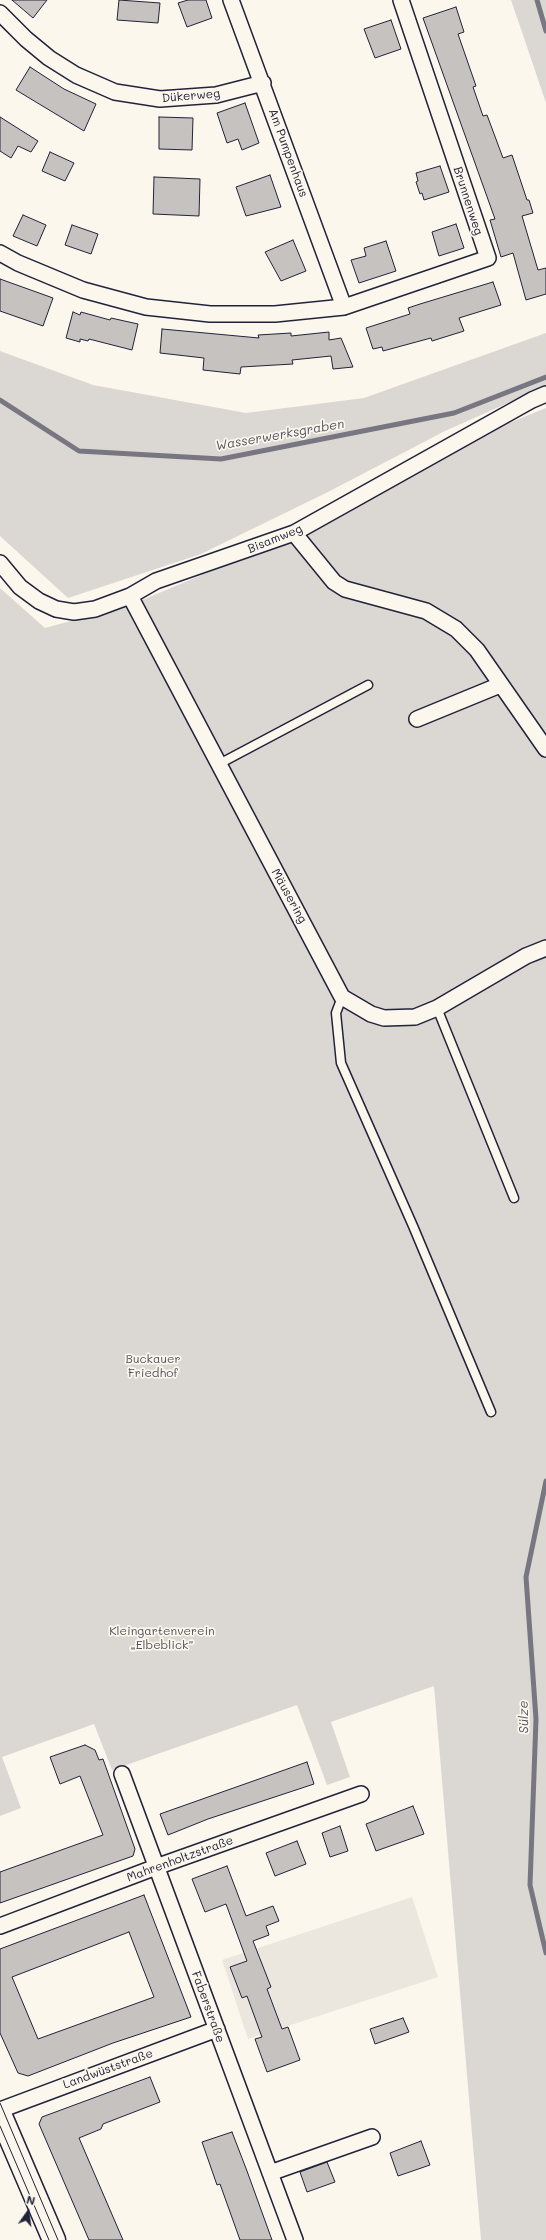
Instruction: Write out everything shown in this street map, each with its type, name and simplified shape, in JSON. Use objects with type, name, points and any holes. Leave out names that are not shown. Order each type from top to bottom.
[{"type":"main road","points":[[0,2114],[54,2240]]},
{"type":"street","name":"Am Pumpenhaus","points":[[231,0],[344,307]]},
{"type":"street","name":"Brunnenweg","points":[[344,307],[488,258],[401,0]]},
{"type":"street","name":"Dükerweg","points":[[0,13],[26,40],[49,58],[76,75],[115,92],[160,99],[216,95],[263,84]]},
{"type":"street","points":[[0,253],[18,263],[83,290],[146,307],[210,314],[275,314],[344,307]]},
{"type":"street","name":"Bisamweg","points":[[0,563],[20,587],[39,602],[56,610],[74,612],[95,609],[130,596],[156,581],[294,533],[532,400],[546,394]]},
{"type":"street","points":[[294,533],[334,582],[345,589],[426,611],[456,629],[477,650],[546,749]]},
{"type":"street","name":"Mäusering","points":[[130,596],[342,997]]},
{"type":"street","points":[[417,719],[500,685]]},
{"type":"street","points":[[342,997],[371,1014],[384,1018],[415,1017],[437,1008],[526,956],[546,948]]},
{"type":"street","name":"Faberstraße","points":[[122,1774],[295,2240]]},
{"type":"street","name":"Mahrenholtzstraße","points":[[0,1926],[156,1867],[361,1794]]},
{"type":"street","name":"Landwüststraße","points":[[0,2110],[217,2029]]},
{"type":"street","points":[[270,2173],[372,2137]]},
{"type":"lane","points":[[219,764],[368,685]]},
{"type":"lane","points":[[342,997],[336,1013],[341,1063],[413,1226],[491,1412]]},
{"type":"lane","points":[[437,1008],[514,1198]]},
{"type":"shaded area","points":[[412,1897],[438,1977],[248,2039],[222,1960]]},
{"type":"green space","points":[[511,0],[546,0],[546,103],[522,32]]},
{"type":"green space","points":[[546,333],[546,386],[445,431],[328,492],[201,554],[68,598],[0,536],[0,351],[93,385],[246,413],[364,398]]},
{"type":"green space","points":[[546,408],[546,2240],[481,2240],[434,1686],[331,1722],[350,1777],[327,1785],[297,1705],[112,1770],[94,1724],[2,1757],[21,1808],[0,1816],[0,588],[45,628],[133,604],[334,519],[499,427]]},
{"type":"building","points":[[12,0],[47,0],[33,18]]},
{"type":"building","points":[[119,0],[160,3],[158,23],[117,20]]},
{"type":"building","points":[[188,0],[206,0],[212,18],[187,27],[178,3]]},
{"type":"building","points":[[456,7],[464,32],[458,34],[476,86],[473,87],[483,116],[487,115],[503,158],[512,155],[527,200],[529,200],[533,213],[522,216],[538,270],[546,268],[546,294],[526,300],[513,253],[501,257],[490,220],[495,219],[423,18]]},
{"type":"building","points":[[391,20],[401,49],[375,58],[364,29]]},
{"type":"building","points":[[30,67],[64,89],[96,104],[84,131],[16,90]]},
{"type":"building","points":[[245,103],[259,143],[242,150],[238,139],[227,143],[217,113]]},
{"type":"building","points":[[0,117],[38,141],[31,152],[18,146],[11,158],[0,151]]},
{"type":"building","points":[[159,117],[193,118],[192,150],[159,149]]},
{"type":"building","points":[[50,152],[74,163],[65,181],[42,171]]},
{"type":"building","points":[[440,166],[449,192],[424,200],[422,193],[420,194],[416,182],[418,181],[416,173]]},
{"type":"building","points":[[270,175],[281,207],[246,216],[236,187]]},
{"type":"building","points":[[154,177],[200,179],[199,216],[153,214]]},
{"type":"building","points":[[23,215],[46,225],[37,246],[13,236]]},
{"type":"building","points":[[456,224],[464,248],[439,256],[432,232]]},
{"type":"building","points":[[72,225],[98,234],[91,254],[65,245]]},
{"type":"building","points":[[293,240],[306,271],[281,281],[265,252]]},
{"type":"building","points":[[386,241],[396,271],[359,283],[351,260],[366,256],[364,248]]},
{"type":"building","points":[[0,279],[53,298],[43,326],[0,311]]},
{"type":"building","points":[[493,282],[501,305],[459,318],[464,331],[432,341],[431,338],[383,351],[382,347],[373,349],[366,328],[410,314],[408,308]]},
{"type":"building","points":[[73,312],[80,315],[81,312],[110,320],[111,318],[138,324],[132,350],[89,339],[88,341],[80,339],[80,342],[66,338]]},
{"type":"building","points":[[162,329],[259,338],[258,335],[291,333],[291,336],[329,332],[329,340],[341,338],[353,367],[333,369],[331,356],[292,360],[293,364],[241,367],[240,374],[203,370],[204,358],[160,353]]},
{"type":"building","points":[[85,1745],[95,1750],[99,1760],[103,1759],[135,1849],[133,1856],[0,1903],[0,1872],[103,1835],[80,1776],[60,1784],[50,1757]]},
{"type":"building","points":[[307,1762],[314,1784],[208,1819],[168,1835],[160,1814]]},
{"type":"building","points":[[413,1806],[424,1834],[376,1851],[366,1824]]},
{"type":"building","points":[[340,1826],[348,1851],[330,1857],[322,1833]]},
{"type":"building","points":[[297,1841],[306,1864],[275,1876],[266,1853]]},
{"type":"building","points":[[227,1866],[246,1916],[273,1906],[279,1921],[266,1926],[269,1935],[253,1941],[271,1987],[267,1989],[282,2029],[288,2027],[300,2060],[267,2072],[255,2039],[262,2037],[247,1996],[242,1998],[230,1967],[247,1961],[226,1904],[205,1912],[192,1879]]},
{"type":"building","points":[[144,1895],[191,2017],[113,2043],[28,2076],[18,2073],[0,2033],[0,1949]],"holes":[[[129,1932],[154,1997],[38,2039],[12,1977]]]},
{"type":"building","points":[[403,2018],[409,2032],[375,2044],[370,2029]]},
{"type":"building","points":[[150,2077],[160,2102],[103,2124],[101,2129],[79,2138],[123,2240],[89,2240],[39,2124],[42,2117]]},
{"type":"building","points":[[232,2132],[272,2240],[240,2240],[220,2184],[217,2185],[202,2142]]},
{"type":"building","points":[[421,2141],[430,2165],[398,2176],[390,2153]]},
{"type":"building","points":[[327,2162],[335,2182],[307,2192],[300,2172]]},
{"type":"waterway","name":"Sülze","points":[[537,0],[546,31]]},
{"type":"waterway","name":"Wasserwerksgraben","points":[[0,400],[79,451],[221,459],[454,413],[546,377]]},
{"type":"waterway","name":"Sülze","points":[[546,1481],[526,1577],[536,1719],[530,1885],[546,1953]]},
{"type":"tram line","points":[[0,2103],[58,2240]]},
{"type":"tram line","points":[[0,2126],[49,2240]]},
{"type":"park label","name":"Buckauer Friedhof","points":[[153,1366]]},
{"type":"park label","name":"Kleingartenverein „Elbeblick“","points":[[162,1638]]}]
